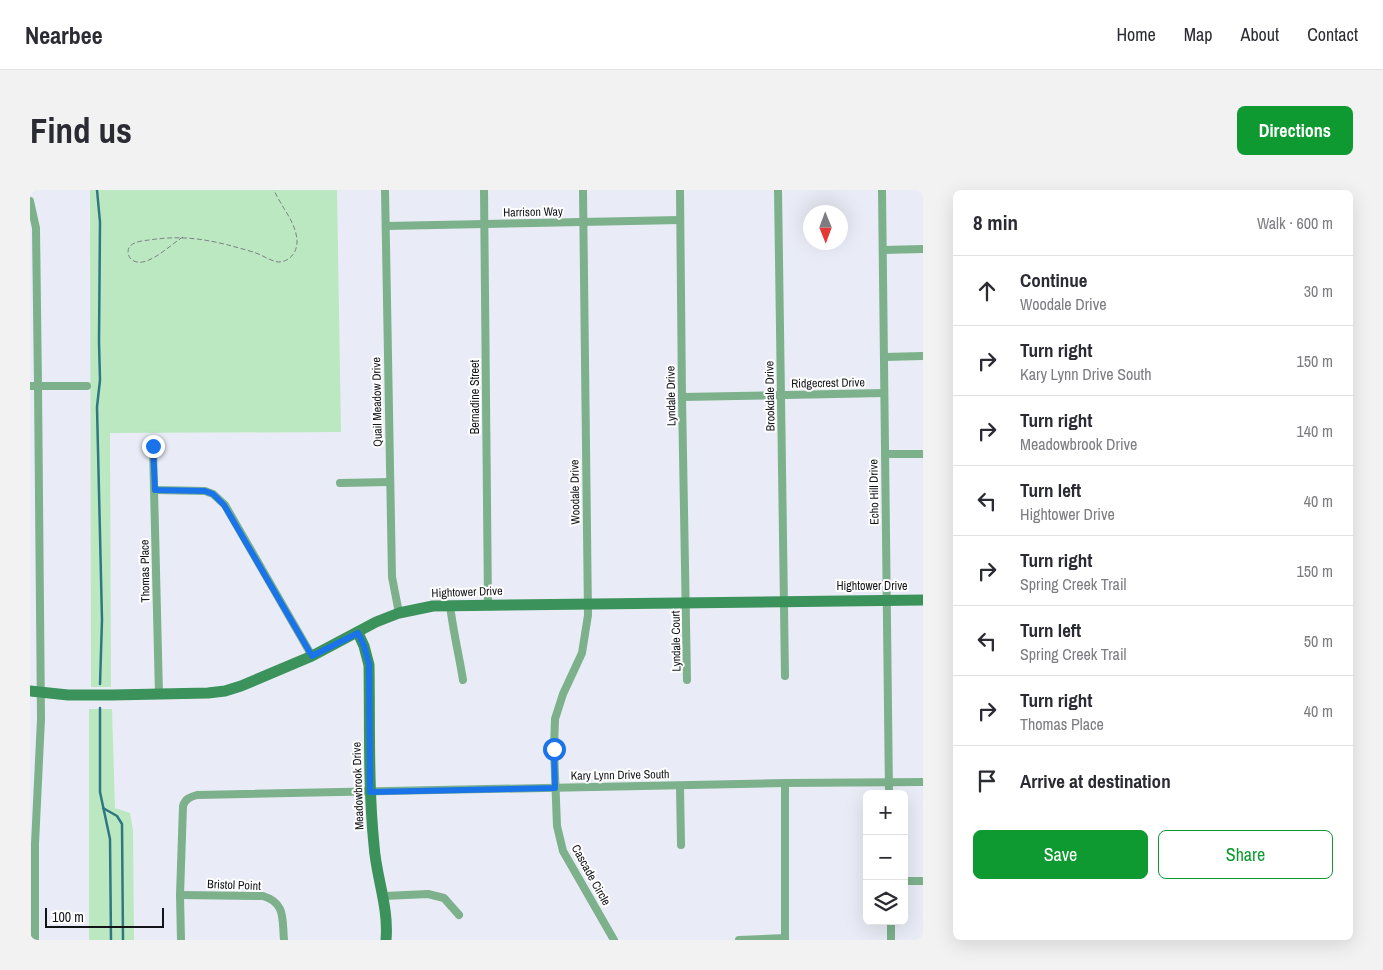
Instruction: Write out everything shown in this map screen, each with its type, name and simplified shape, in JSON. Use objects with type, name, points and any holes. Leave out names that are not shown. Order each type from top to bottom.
[{"type":"main road","name":"Hightower Drive","points":[[35,692],[112,696],[224,691],[241,686],[312,656],[376,622],[399,613],[433,606],[923,600]]},
{"type":"main road","name":"Meadowbrook Drive","points":[[358,633],[369,664],[370,792],[374,848],[384,896],[386,940]]},
{"type":"street","name":"Quail Meadow Drive","points":[[386,190],[392,577],[399,613]]},
{"type":"street","name":"Bernadine Street","points":[[484,190],[488,605]]},
{"type":"street","name":"Woodale Drive","points":[[555,788],[556,719],[563,694],[582,653],[586,633],[588,603],[583,190]]},
{"type":"street","name":"Lyndale Drive","points":[[680,190],[686,602]]},
{"type":"street","name":"Brookdale Drive","points":[[778,190],[785,676]]},
{"type":"street","name":"Echo Hill Drive","points":[[882,190],[889,790]]},
{"type":"street","points":[[30,201],[36,228],[34,386],[39,488],[39,586],[35,692],[33,844],[35,940]]},
{"type":"street","name":"Harrison Way","points":[[386,226],[680,220]]},
{"type":"street","points":[[883,250],[923,249]]},
{"type":"street","points":[[884,357],[923,356]]},
{"type":"street","points":[[34,386],[87,386]]},
{"type":"street","name":"Ridgecrest Drive","points":[[682,398],[884,393]]},
{"type":"street","name":"Thomas Place","points":[[153,446],[159,695]]},
{"type":"street","points":[[885,454],[923,454]]},
{"type":"street","points":[[340,483],[390,482]]},
{"type":"street","points":[[30,488],[39,488]]},
{"type":"street","points":[[155,490],[205,491],[218,498],[224,505],[312,656]]},
{"type":"street","points":[[30,586],[39,586]]},
{"type":"street","name":"Lyndale Court","points":[[686,602],[688,680]]},
{"type":"street","points":[[450,605],[454,640],[459,653],[463,680]]},
{"type":"street","name":"Kary Lynn Drive South","points":[[180,895],[182,806],[190,797],[197,795],[923,782]]},
{"type":"street","points":[[739,940],[785,939],[785,783]]},
{"type":"street","points":[[680,786],[681,844]]},
{"type":"street","name":"Cascade Circle","points":[[555,788],[557,826],[563,851],[614,940]]},
{"type":"street","points":[[908,881],[923,881]]},
{"type":"street","points":[[384,896],[428,894],[444,898],[459,915]]},
{"type":"street","points":[[180,895],[181,940]]},
{"type":"street","name":"Bristol Point","points":[[180,895],[263,896],[273,899],[279,906],[284,940]]},
{"type":"street","points":[[891,925],[891,940]]},
{"type":"path","points":[[183,237],[149,261],[136,262],[131,260],[128,255],[131,245],[137,241],[183,237],[207,240],[254,252],[278,262],[285,261],[292,257],[295,251],[296,233],[274,190]]},
{"type":"green space","points":[[90,190],[337,190],[341,432],[110,433],[111,687],[91,687]]},
{"type":"green space","points":[[89,709],[112,709],[115,808],[130,813],[133,830],[134,940],[89,940]]},
{"type":"waterway","points":[[97,190],[100,222],[100,380],[97,407],[102,620],[100,684]]},
{"type":"waterway","points":[[100,708],[100,792],[110,839],[111,940]]},
{"type":"waterway","points":[[103,808],[117,816],[122,824],[123,940]]},
{"type":"route","points":[[153,446],[155,490],[205,491],[218,498],[271,584],[312,656],[358,633],[369,664],[370,792],[555,788],[554,749]]}]
